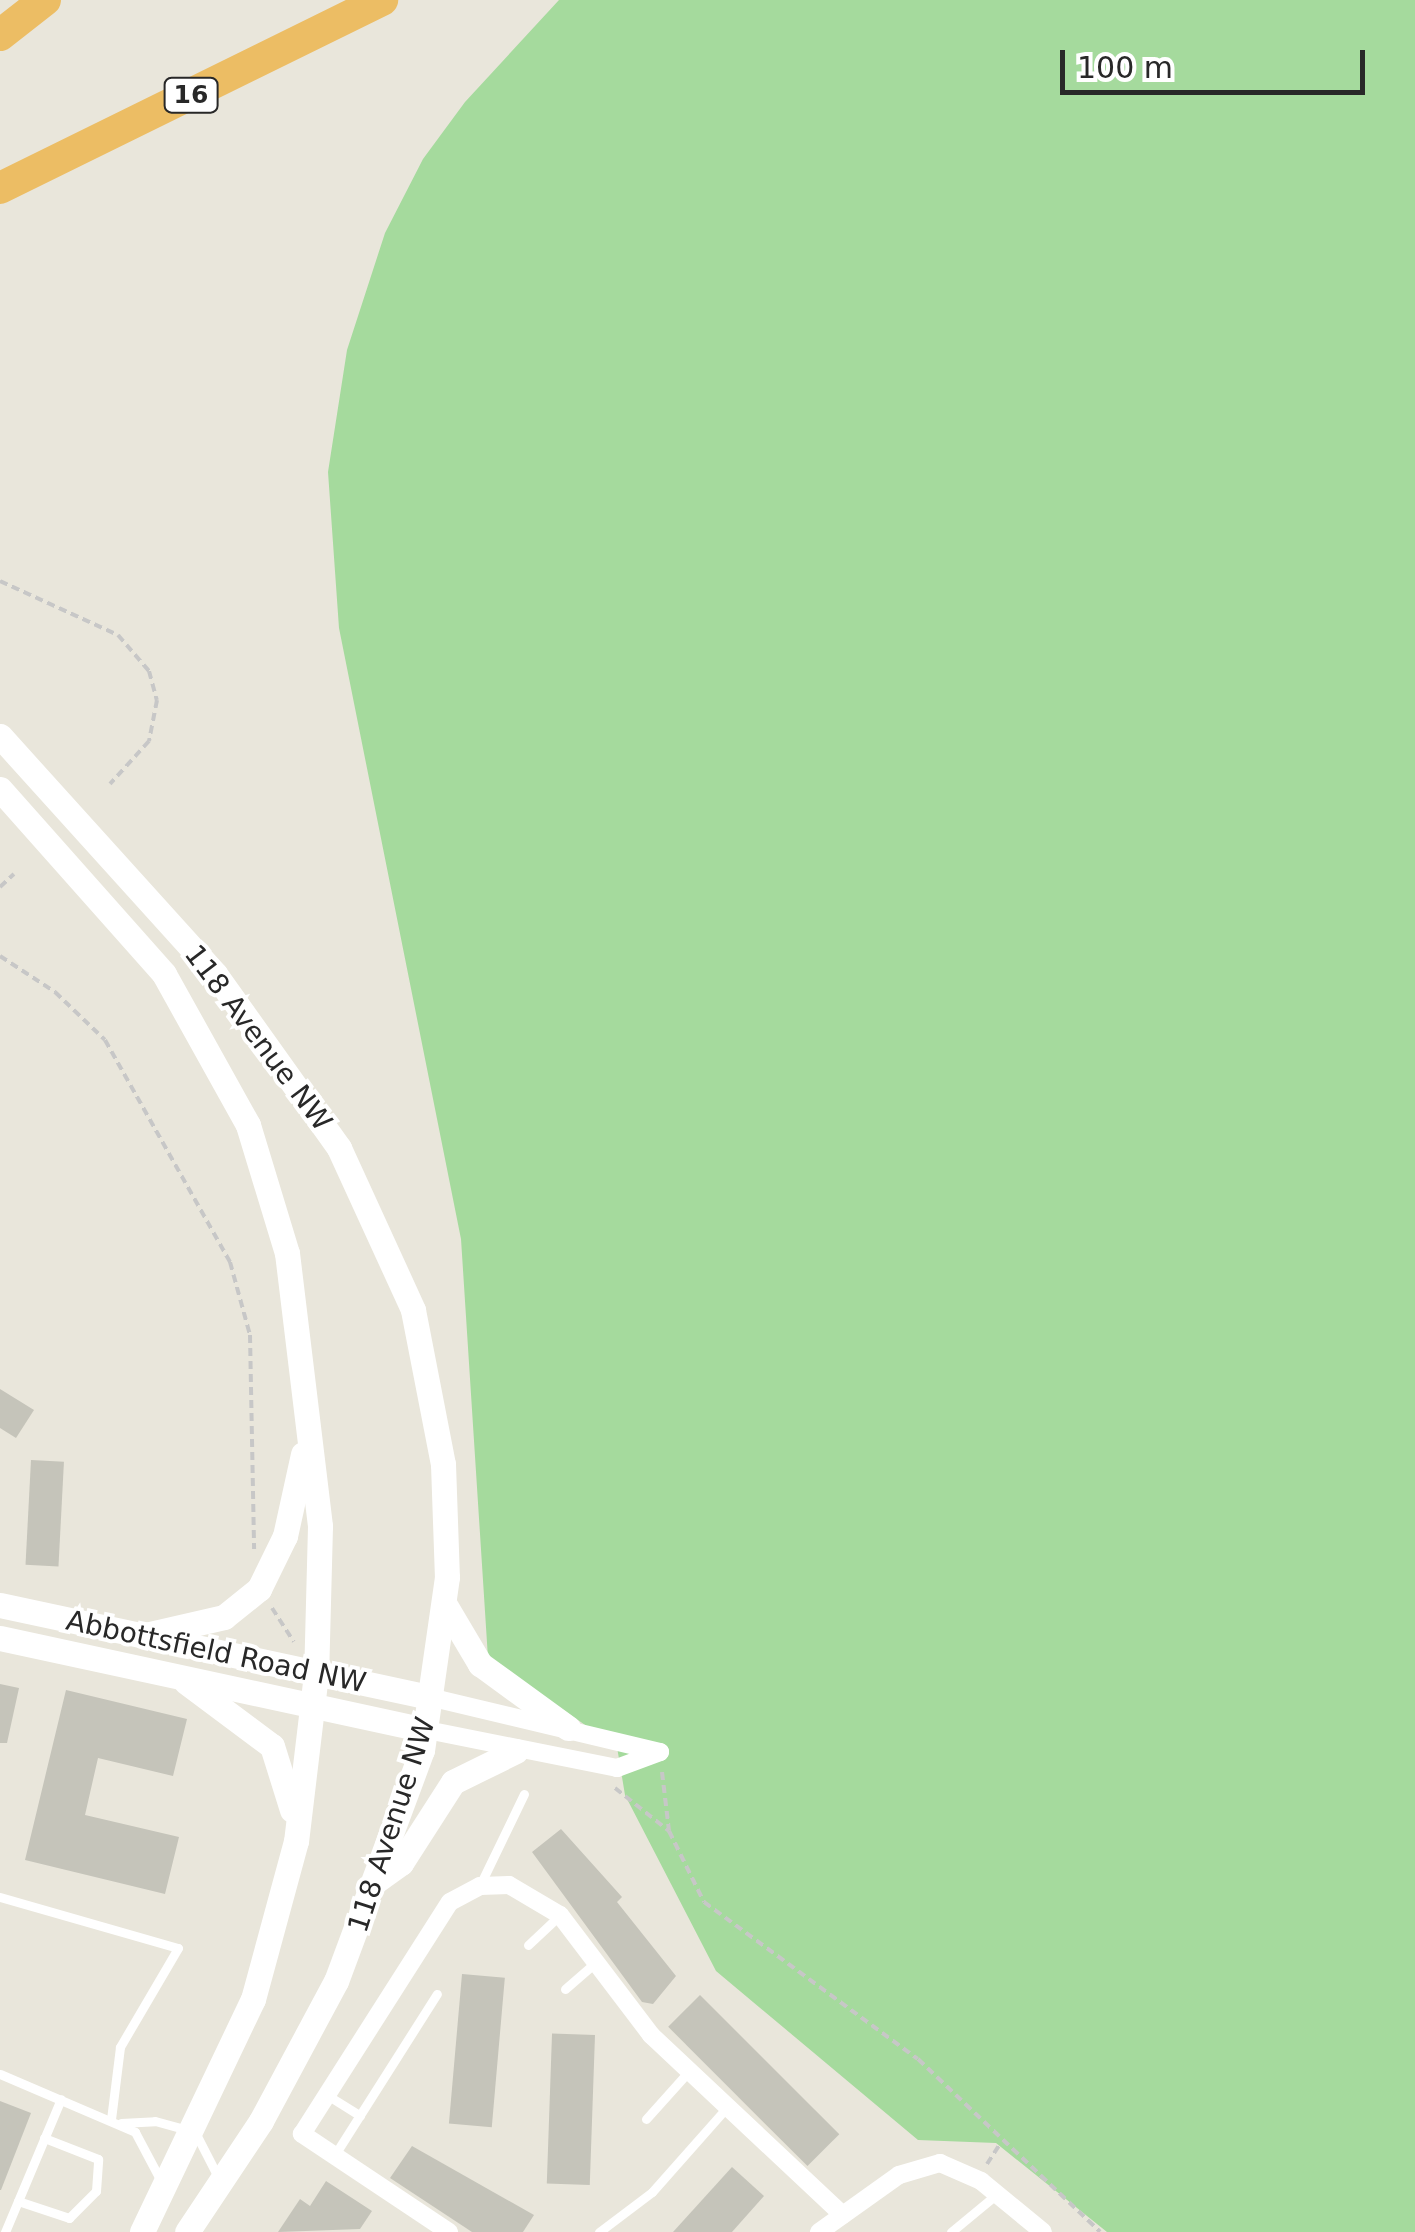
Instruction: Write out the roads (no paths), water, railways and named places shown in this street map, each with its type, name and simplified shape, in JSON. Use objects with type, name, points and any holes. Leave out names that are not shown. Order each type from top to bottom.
[{"type":"highway","points":[[0,35],[45,0]]},
{"type":"highway","name":"16","points":[[0,188],[382,0]]},
{"type":"highway","points":[[0,205],[120,130]]},
{"type":"main road","name":"118 Avenue NW","points":[[0,736],[215,974],[340,1148],[413,1310],[443,1464],[445,1605],[427,1730],[376,1881],[302,2049],[187,2232]]},
{"type":"main road","name":"118 Avenue NW","points":[[0,789],[139,941],[230,1086],[287,1253],[320,1526],[316,1674],[296,1842],[253,1998],[195,2132],[142,2232]]},
{"type":"main road","points":[[137,1636],[224,1616],[259,1589],[285,1536],[308,1424]]},
{"type":"main road","points":[[445,1605],[480,1664],[568,1728]]},
{"type":"main road","name":"Abbottsfield Road NW","points":[[0,1606],[433,1698]]},
{"type":"main road","name":"Abbottsfield Road NW","points":[[0,1638],[427,1730]]},
{"type":"main road","points":[[178,1676],[272,1746],[288,1780],[296,1842]]},
{"type":"main road","points":[[376,1881],[401,1863],[453,1782],[516,1751]]},
{"type":"street","points":[[427,1730],[516,1751],[617,1768],[660,1752],[433,1698]]},
{"type":"street","points":[[449,2232],[302,2134],[450,1902],[480,1886],[509,1885],[560,1916],[690,2070],[843,2215]]},
{"type":"street","points":[[819,2232],[899,2175],[940,2163],[996,2194],[1043,2232]]},
{"type":"lane","points":[[480,1886],[524,1794]]},
{"type":"lane","points":[[0,1897],[178,1948],[120,2047],[116,2121],[155,2158],[157,2207]]},
{"type":"lane","points":[[528,1945],[560,1916]]},
{"type":"lane","points":[[566,1990],[596,1963]]},
{"type":"lane","points":[[334,2156],[438,1994]]},
{"type":"lane","points":[[646,2118],[690,2070]]},
{"type":"lane","points":[[0,2074],[116,2121],[195,2132],[219,2183]]},
{"type":"lane","points":[[327,2095],[360,2116]]},
{"type":"lane","points":[[6,2232],[61,2099]]},
{"type":"lane","points":[[599,2232],[652,2192],[728,2105]]},
{"type":"lane","points":[[18,2201],[70,2218],[96,2191],[98,2159],[44,2138]]},
{"type":"lane","points":[[951,2232],[996,2194]]}]
